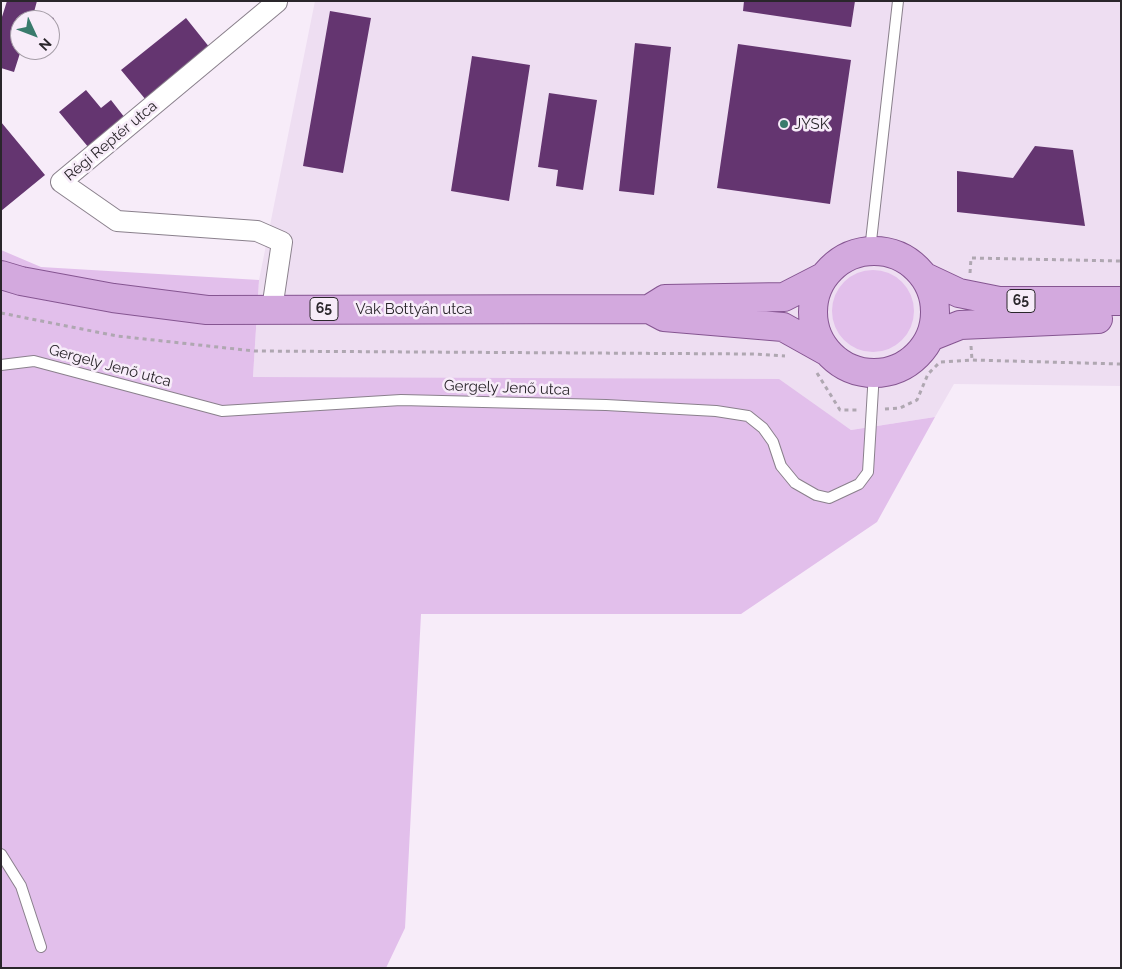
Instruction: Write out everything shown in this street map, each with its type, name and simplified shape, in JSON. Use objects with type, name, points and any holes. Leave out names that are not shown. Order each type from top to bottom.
[{"type":"main road","name":"65","points":[[870,250],[891,252],[910,262],[924,277],[933,296],[935,317],[930,337],[918,354],[901,366],[882,373],[861,372],[842,364],[821,361],[812,312],[814,294],[823,277],[836,263],[852,254],[870,250]]},
{"type":"main road","name":"Vak Bottyán utca","points":[[1,275],[113,298],[207,310],[649,309],[664,317],[783,327],[821,361]]},
{"type":"main road","name":"Vak Bottyán utca","points":[[649,309],[665,299],[784,297],[823,277]]},
{"type":"main road","name":"65","points":[[924,277],[960,293],[999,301],[1121,301]]},
{"type":"main road","name":"65","points":[[930,337],[960,325],[1121,318]]},
{"type":"street","name":"Régi Reptér utca","points":[[272,309],[282,242],[257,231],[116,221],[61,182],[277,2]]},
{"type":"lane","points":[[870,250],[898,1]]},
{"type":"lane","name":"Gergely Jenő utca","points":[[1,365],[34,361],[222,411],[401,400],[606,405],[716,411],[748,416],[763,428],[773,442],[781,466],[795,482],[816,495],[829,498],[859,484],[868,472],[874,372]]},
{"type":"lane","points":[[1,854],[20,886],[41,947]]},
{"type":"path","points":[[1,313],[117,336],[254,351],[754,354],[790,356]]},
{"type":"path","points":[[821,361],[840,410],[900,408],[917,400],[928,374],[940,362],[972,360],[1121,364]]},
{"type":"shaded area","points":[[315,1],[1121,1],[1121,386],[954,384],[935,417],[851,430],[817,407],[253,377],[259,280]]},
{"type":"shaded area","points":[[1,250],[41,267],[259,280],[253,377],[779,379],[851,430],[935,417],[877,522],[741,614],[421,614],[405,928],[386,968],[1,968]]},
{"type":"shaded area","points":[[873,270],[889,273],[902,282],[911,295],[914,311],[911,327],[902,340],[889,349],[873,352],[857,349],[844,340],[835,327],[832,311],[835,295],[844,282],[857,273]]},
{"type":"building","points":[[7,1],[37,1],[35,10],[10,10],[10,60],[18,60],[14,72],[1,68],[1,20]]},
{"type":"building","points":[[744,1],[855,1],[851,27],[743,11]]},
{"type":"building","points":[[330,11],[371,18],[343,173],[303,166]]},
{"type":"building","points":[[186,18],[210,48],[146,100],[121,70]]},
{"type":"building","points":[[635,43],[671,47],[654,195],[619,191]]},
{"type":"building","name":"JYSK","points":[[738,44],[851,60],[830,204],[717,188]]},
{"type":"building","points":[[472,56],[530,65],[509,201],[451,191]]},
{"type":"building","points":[[86,90],[101,108],[111,100],[125,118],[89,148],[59,112]]},
{"type":"building","points":[[549,93],[597,100],[583,190],[556,186],[558,170],[538,167]]},
{"type":"building","points":[[1,122],[45,175],[1,211]]},
{"type":"building","points":[[1035,146],[1073,150],[1085,226],[957,212],[957,171],[1013,178]]},
{"type":"place","name":"JYSK","points":[[784,124]]}]
